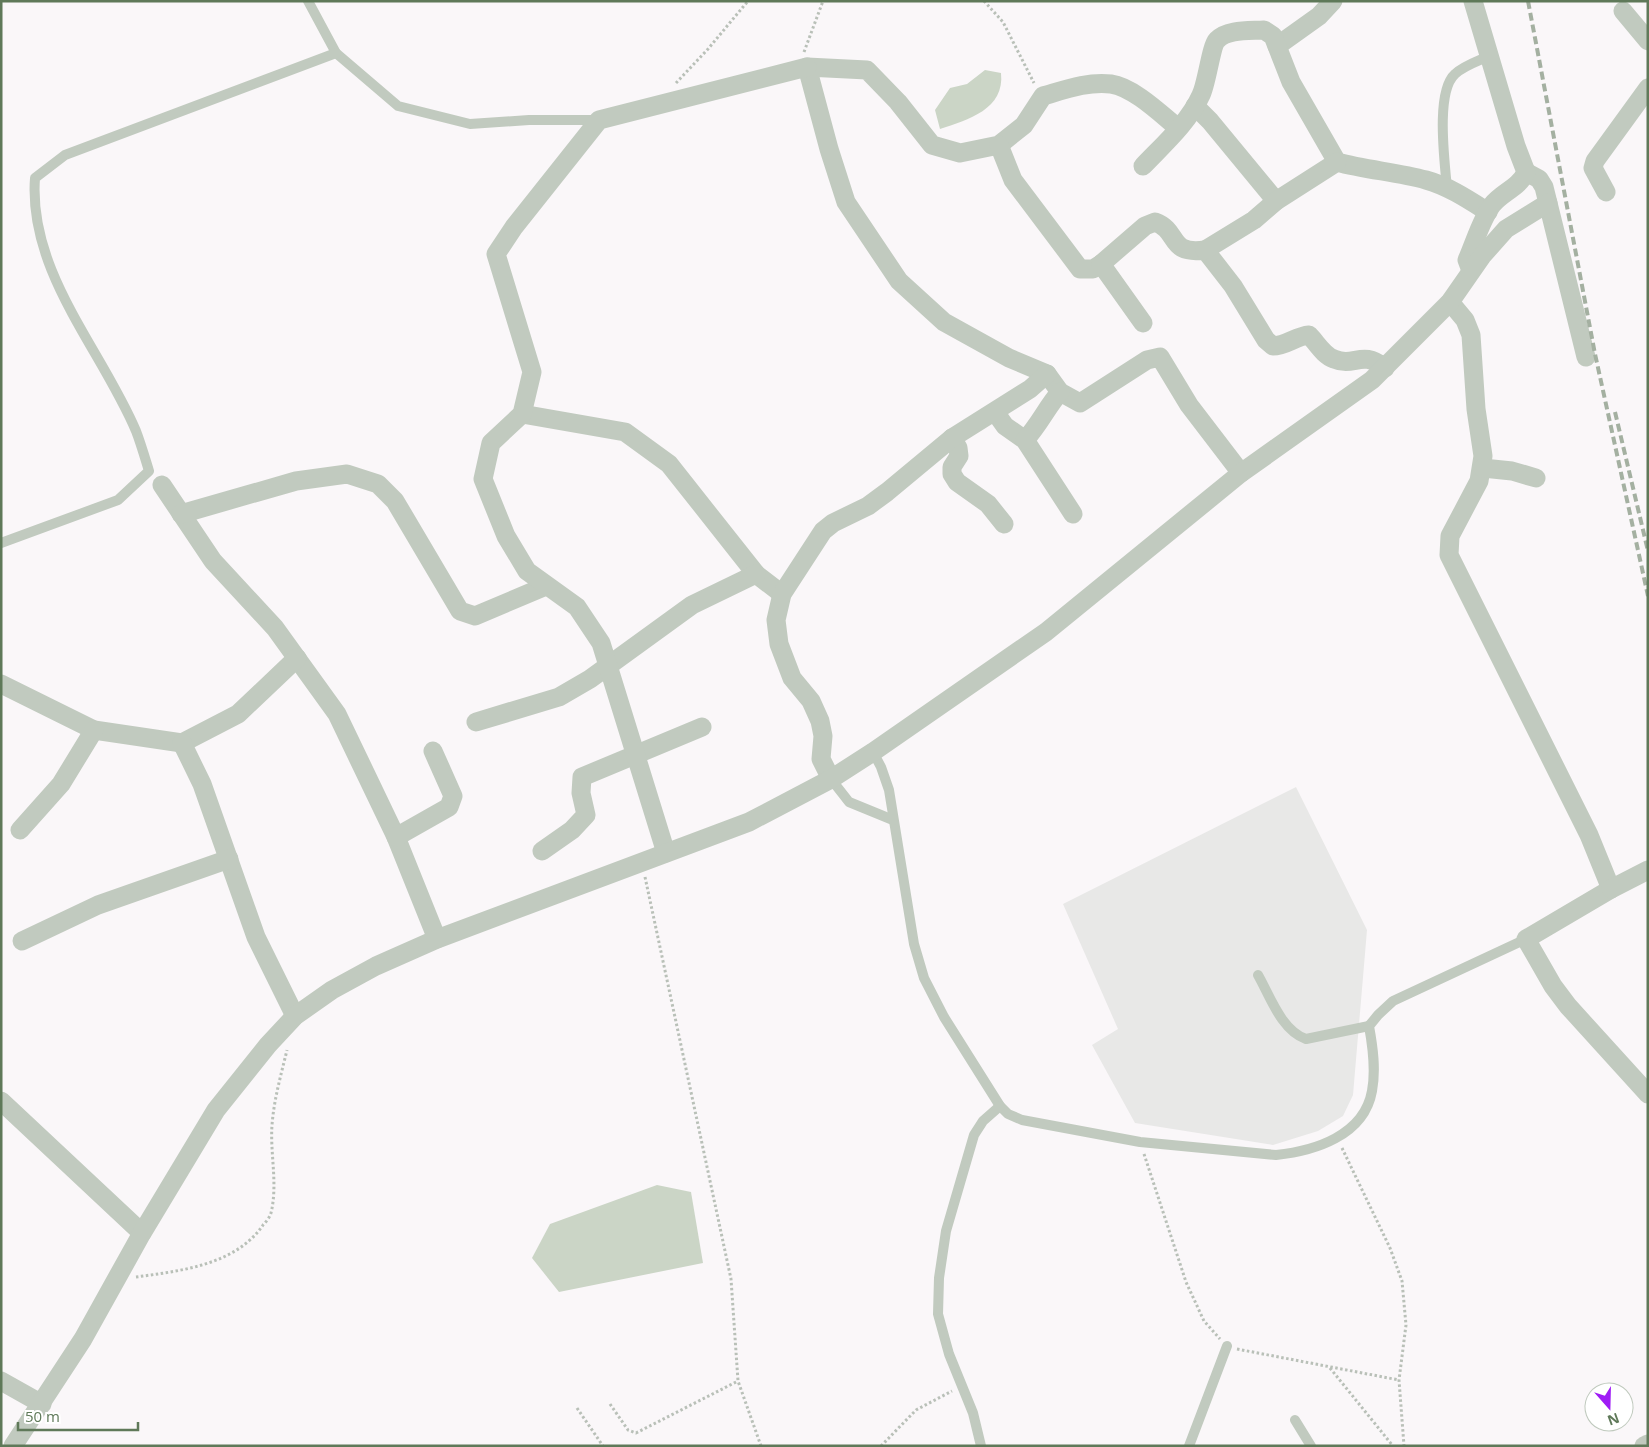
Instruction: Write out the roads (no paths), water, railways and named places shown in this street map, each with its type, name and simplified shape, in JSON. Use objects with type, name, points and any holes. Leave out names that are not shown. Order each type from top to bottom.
[{"type":"street","points":[[1277,46],[1319,16],[1333,1]]},
{"type":"street","points":[[1473,1],[1516,146],[1526,172],[1539,179],[1544,187],[1586,358]]},
{"type":"street","points":[[1623,11],[1648,41]]},
{"type":"street","points":[[1143,166],[1178,128],[1195,106],[1202,94],[1214,44],[1218,39],[1226,34],[1264,30],[1270,32],[1291,82],[1337,162],[1366,170],[1425,180],[1447,189],[1488,212]]},
{"type":"street","points":[[666,853],[601,643],[577,607],[527,571],[506,536],[483,479],[491,443],[522,414],[532,372],[496,254],[514,227],[599,120],[807,67],[867,70],[898,102],[932,146],[960,153],[999,145],[1024,125],[1043,96],[1076,86],[1111,84],[1143,99],[1178,128]]},
{"type":"street","points":[[807,67],[846,202],[899,281],[944,322],[1008,358],[1048,374],[1060,392],[1080,403],[1147,360],[1160,357],[1189,405],[1241,472]]},
{"type":"street","points":[[1606,192],[1593,168],[1595,161],[1648,88]]},
{"type":"street","points":[[1195,106],[1210,121],[1276,201]]},
{"type":"street","points":[[999,145],[1013,180],[1080,269],[1093,269],[1101,264],[1145,226],[1155,222],[1162,224],[1181,248],[1190,252],[1205,250],[1254,220],[1276,201],[1337,162]]},
{"type":"street","points":[[1471,271],[1467,260],[1488,212],[1493,204],[1522,181],[1526,172]]},
{"type":"street","points":[[13,1446],[83,1339],[142,1233],[216,1110],[268,1045],[295,1016],[332,990],[376,966],[437,939],[749,822],[830,779],[873,752],[1078,607],[1241,472],[1372,380],[1450,302],[1471,271],[1506,229],[1548,203]]},
{"type":"street","points":[[1205,250],[1233,286],[1266,340],[1273,346],[1279,346],[1301,335],[1309,335],[1327,356],[1333,359],[1342,362],[1365,358],[1374,359],[1385,368]]},
{"type":"street","points":[[1101,264],[1143,322]]},
{"type":"street","points":[[1450,302],[1465,320],[1471,335],[1483,468],[1479,481],[1450,536],[1449,556],[1589,835],[1610,889]]},
{"type":"street","points":[[830,779],[822,759],[823,736],[820,721],[810,701],[792,678],[778,644],[776,620],[782,594],[823,531],[833,523],[868,506],[952,438],[1030,389],[1048,374]]},
{"type":"street","points":[[1025,440],[1040,423],[1049,405],[1060,392]]},
{"type":"street","points":[[995,412],[1005,426],[1025,440],[1073,514]]},
{"type":"street","points":[[522,414],[625,432],[669,464],[756,574],[782,594]]},
{"type":"street","points":[[952,438],[960,456],[952,467],[952,474],[957,482],[988,504],[1004,524]]},
{"type":"street","points":[[1483,468],[1512,471],[1536,478]]},
{"type":"street","points":[[181,514],[296,480],[347,474],[378,484],[394,501],[460,611],[475,616],[546,586]]},
{"type":"street","points":[[162,486],[213,561],[275,628],[337,714],[396,836],[437,939]]},
{"type":"street","points":[[476,722],[559,697],[590,679],[692,605],[756,574]]},
{"type":"street","points":[[1,684],[94,730],[182,743],[238,714],[297,658]]},
{"type":"street","points":[[542,851],[572,830],[586,815],[581,793],[582,777],[702,727]]},
{"type":"street","points":[[20,830],[61,784],[94,730]]},
{"type":"street","points":[[182,743],[202,784],[256,937],[295,1016]]},
{"type":"street","points":[[396,836],[449,807],[453,796],[433,751]]},
{"type":"street","points":[[22,941],[98,905],[229,859]]},
{"type":"street","points":[[1648,870],[1610,889],[1526,940],[1553,986],[1568,1006],[1648,1094]]},
{"type":"street","points":[[1,1100],[142,1233]]},
{"type":"street","points":[[1,1381],[42,1404]]},
{"type":"street","points":[[1644,1446],[1648,1444]]},
{"type":"lane","points":[[308,1],[336,53],[398,106],[470,124],[529,120],[599,120]]},
{"type":"lane","points":[[1,543],[118,500],[149,471],[135,431],[54,275],[37,222],[34,194],[35,178],[65,155],[336,53]]},
{"type":"lane","points":[[1447,189],[1442,106],[1446,92],[1453,75],[1489,56]]},
{"type":"lane","points":[[873,752],[882,767],[889,790],[914,944],[924,978],[944,1017],[1000,1106],[1008,1114],[1022,1120],[1140,1142],[1276,1155],[1297,1153],[1338,1138],[1354,1125],[1372,1093],[1374,1060],[1369,1026]]},
{"type":"lane","points":[[830,779],[849,802],[894,820]]},
{"type":"lane","points":[[1258,975],[1283,1020],[1296,1035],[1306,1039],[1369,1026],[1393,1001],[1526,940]]},
{"type":"lane","points":[[981,1446],[973,1413],[949,1354],[938,1314],[939,1278],[948,1222],[974,1135],[983,1121],[1000,1106]]},
{"type":"lane","points":[[1189,1446],[1227,1346]]},
{"type":"lane","points":[[1294,1420],[1312,1446]]},
{"type":"railway","points":[[1528,1],[1595,354],[1648,596]]},
{"type":"railway","points":[[1615,412],[1648,551]]}]
